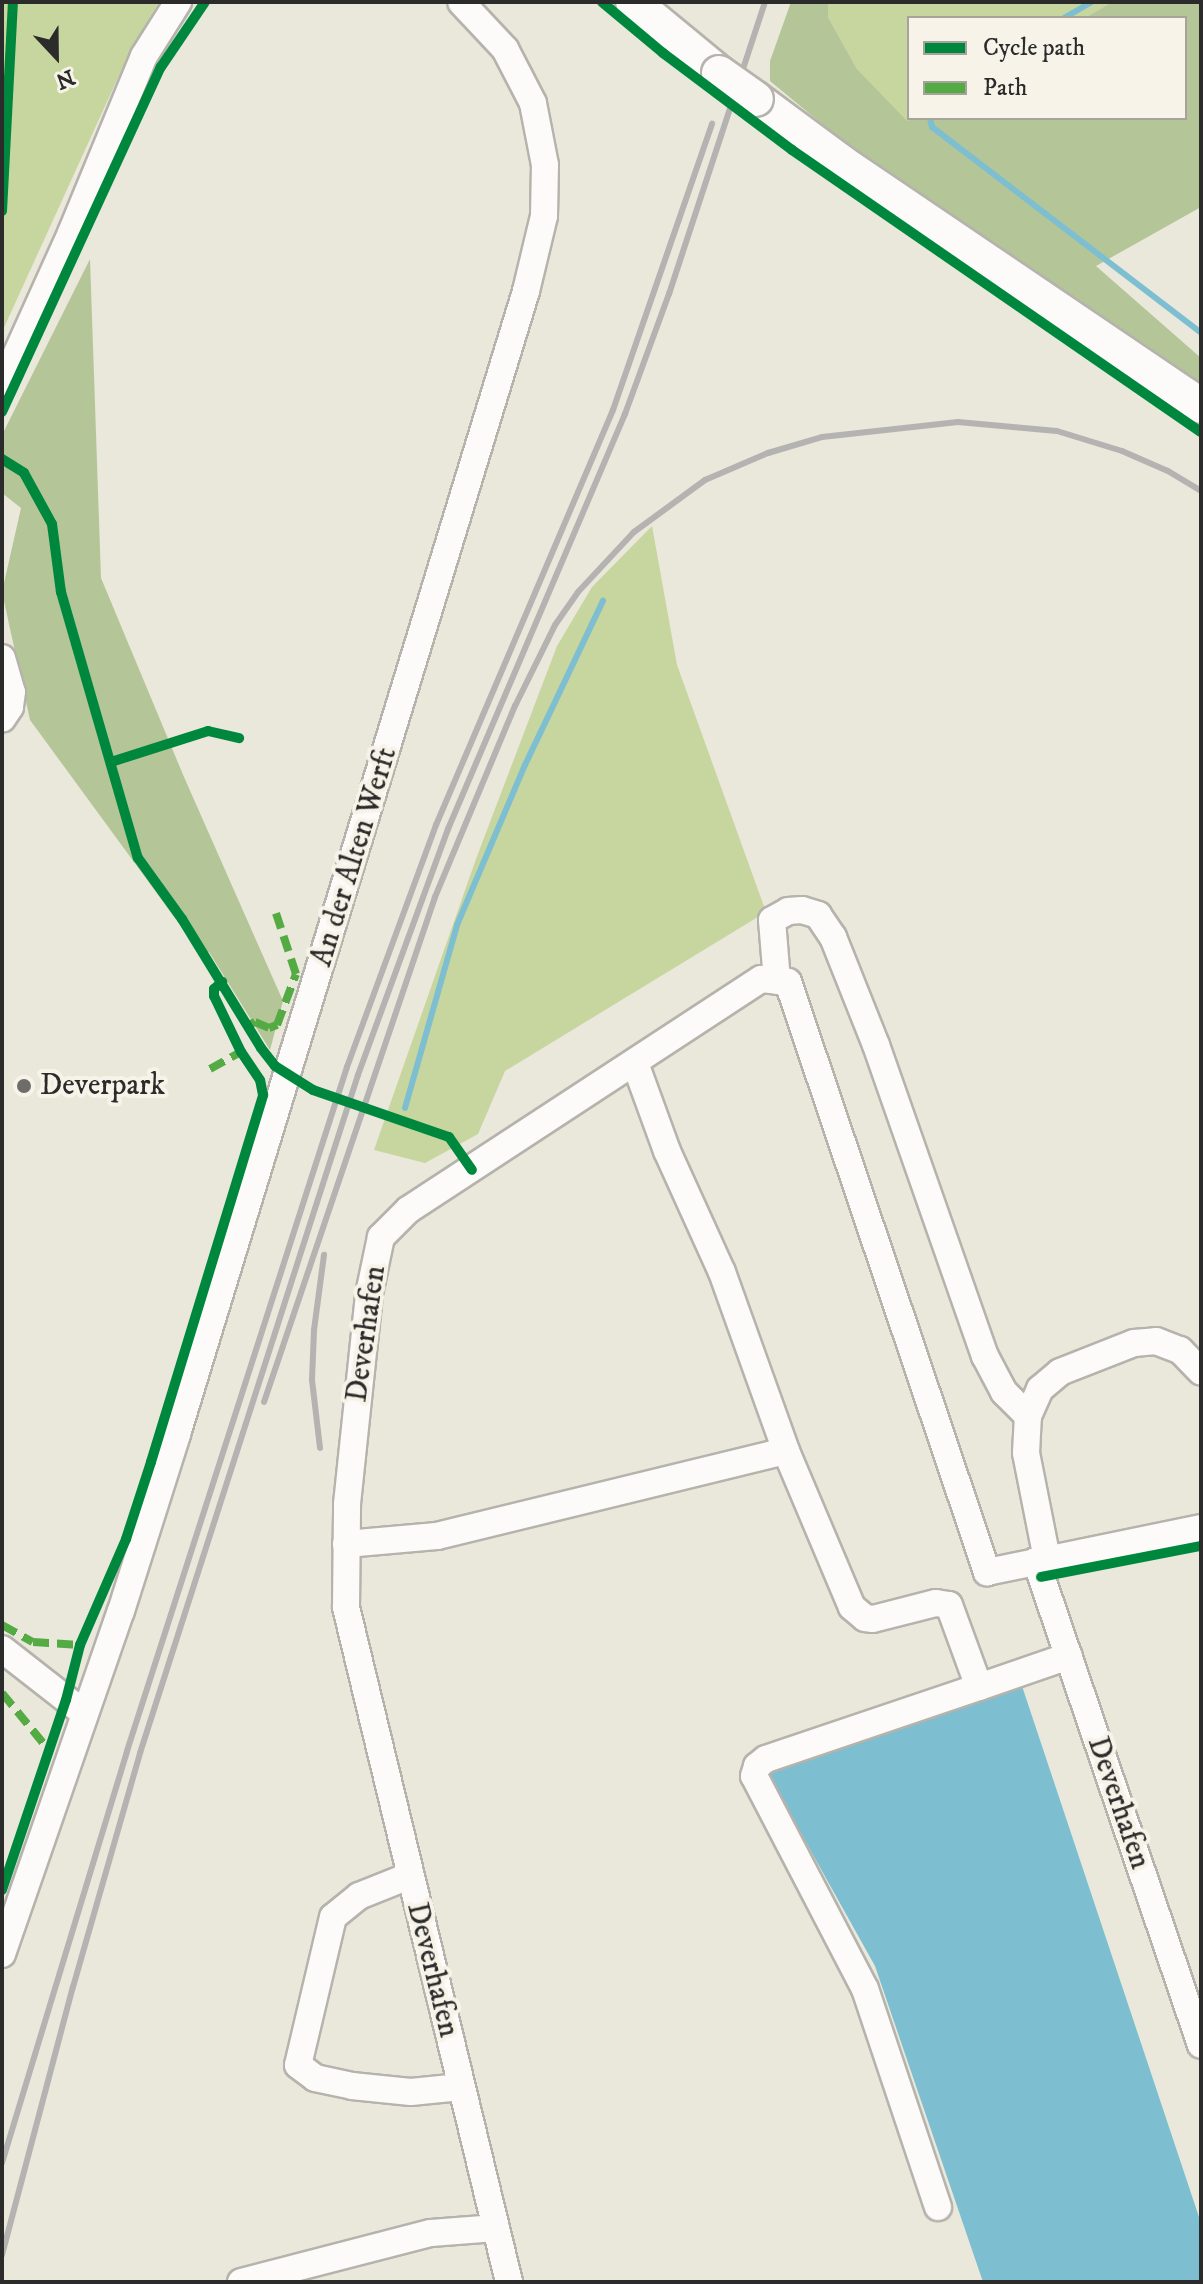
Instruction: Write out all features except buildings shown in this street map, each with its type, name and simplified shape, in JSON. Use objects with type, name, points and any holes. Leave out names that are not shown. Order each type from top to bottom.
[{"type":"main road","points":[[633,2],[719,73],[841,162],[1201,406]]},
{"type":"street","points":[[2,386],[71,233],[144,56],[178,2]]},
{"type":"street","name":"An der Alten Werft","points":[[2,1954],[161,1486],[392,736],[526,291],[544,216],[545,165],[533,103],[505,49],[462,4]]},
{"type":"street","points":[[2,658],[12,692],[6,713]]},
{"type":"street","points":[[1201,1372],[1180,1350],[1156,1341],[1134,1343],[1060,1372],[1040,1389],[1028,1416],[1004,1392],[985,1356],[876,1045],[833,937],[818,915],[802,910],[788,911],[772,920],[777,981],[788,982],[987,1572],[1201,1528]]},
{"type":"street","name":"Deverhafen","points":[[509,2282],[346,1607],[347,1504],[369,1294],[381,1237],[408,1210],[761,979],[777,981]]},
{"type":"street","points":[[635,1063],[667,1151],[722,1272],[786,1451],[852,1607],[865,1618],[873,1619],[936,1603],[949,1605],[979,1687]]},
{"type":"street","name":"Deverhafen","points":[[1028,1416],[1026,1453],[1042,1560],[1069,1656],[1201,2045]]},
{"type":"street","points":[[346,1544],[437,1536],[786,1451]]},
{"type":"street","points":[[2,1649],[84,1713]]},
{"type":"street","points":[[938,2207],[865,1989],[754,1776],[757,1766],[766,1759],[1069,1656]]},
{"type":"street","points":[[409,1876],[359,1896],[333,1917],[298,2065],[315,2078],[352,2086],[411,2092],[461,2087]]},
{"type":"street","points":[[241,2282],[431,2233],[496,2228]]},
{"type":"green space","points":[[2,2],[159,2],[132,47],[2,332]]},
{"type":"green space","points":[[791,2],[828,2],[828,17],[857,69],[907,121],[1187,120],[1187,16],[1088,16],[1112,2],[1201,2],[1201,207],[1096,266],[1201,358],[1201,393],[839,138],[770,81],[770,61]]},
{"type":"green space","points":[[828,2],[1112,2],[1088,16],[907,16],[907,120],[910,120],[907,122],[857,69],[828,17]]},
{"type":"green space","points":[[90,259],[101,578],[184,777],[283,1001],[270,1050],[209,952],[202,955],[30,720],[2,592],[21,508],[2,493],[2,435]]},
{"type":"green space","points":[[652,526],[677,665],[766,912],[505,1071],[478,1134],[425,1163],[374,1150],[476,859],[557,646],[592,587]]},
{"type":"water","points":[[1020,1680],[1201,2223],[1201,2282],[983,2282],[875,1966],[764,1767]]},
{"type":"waterway","points":[[1068,16],[1092,2]]},
{"type":"waterway","points":[[930,120],[932,127],[1201,333]]},
{"type":"waterway","points":[[405,1108],[457,925],[525,765],[603,601]]},
{"type":"railway","points":[[2,2255],[73,1987],[140,1753],[358,1075],[448,829],[625,414],[669,294],[765,2]]},
{"type":"railway","points":[[2,2163],[127,1751],[347,1067],[436,825],[613,410],[712,124]]},
{"type":"railway","points":[[264,1402],[435,897],[515,706],[555,625],[578,592],[634,532],[705,480],[768,453],[822,437],[958,422],[1057,431],[1122,451],[1168,471],[1201,491]]},
{"type":"railway","points":[[320,1448],[312,1380],[314,1330],[324,1255]]},
{"type":"marked path","points":[[247,1026],[255,1022],[269,1028],[277,1025],[296,974],[276,913]]},
{"type":"marked path","points":[[210,1069],[241,1052]]},
{"type":"marked path","points":[[2,1625],[33,1642],[80,1645]]},
{"type":"marked path","points":[[2,1693],[48,1749]]},
{"type":"cycle path","points":[[2,211],[13,2]]},
{"type":"cycle path","points":[[2,412],[161,67],[205,2]]},
{"type":"cycle path","points":[[602,2],[663,53],[792,150],[1201,432]]},
{"type":"cycle path","points":[[2,459],[24,473],[52,524],[61,592],[138,858],[182,919],[261,1048],[275,1066],[313,1090],[449,1137],[472,1170]]},
{"type":"cycle path","points":[[111,762],[208,731],[239,738]]},
{"type":"cycle path","points":[[2,1890],[66,1700],[80,1645],[126,1539],[263,1095],[260,1080],[241,1052],[214,996],[214,989],[222,982]]},
{"type":"cycle path","points":[[1041,1577],[1201,1546]]},
{"type":"place","name":"Deverpark","points":[[24,1086]]}]
